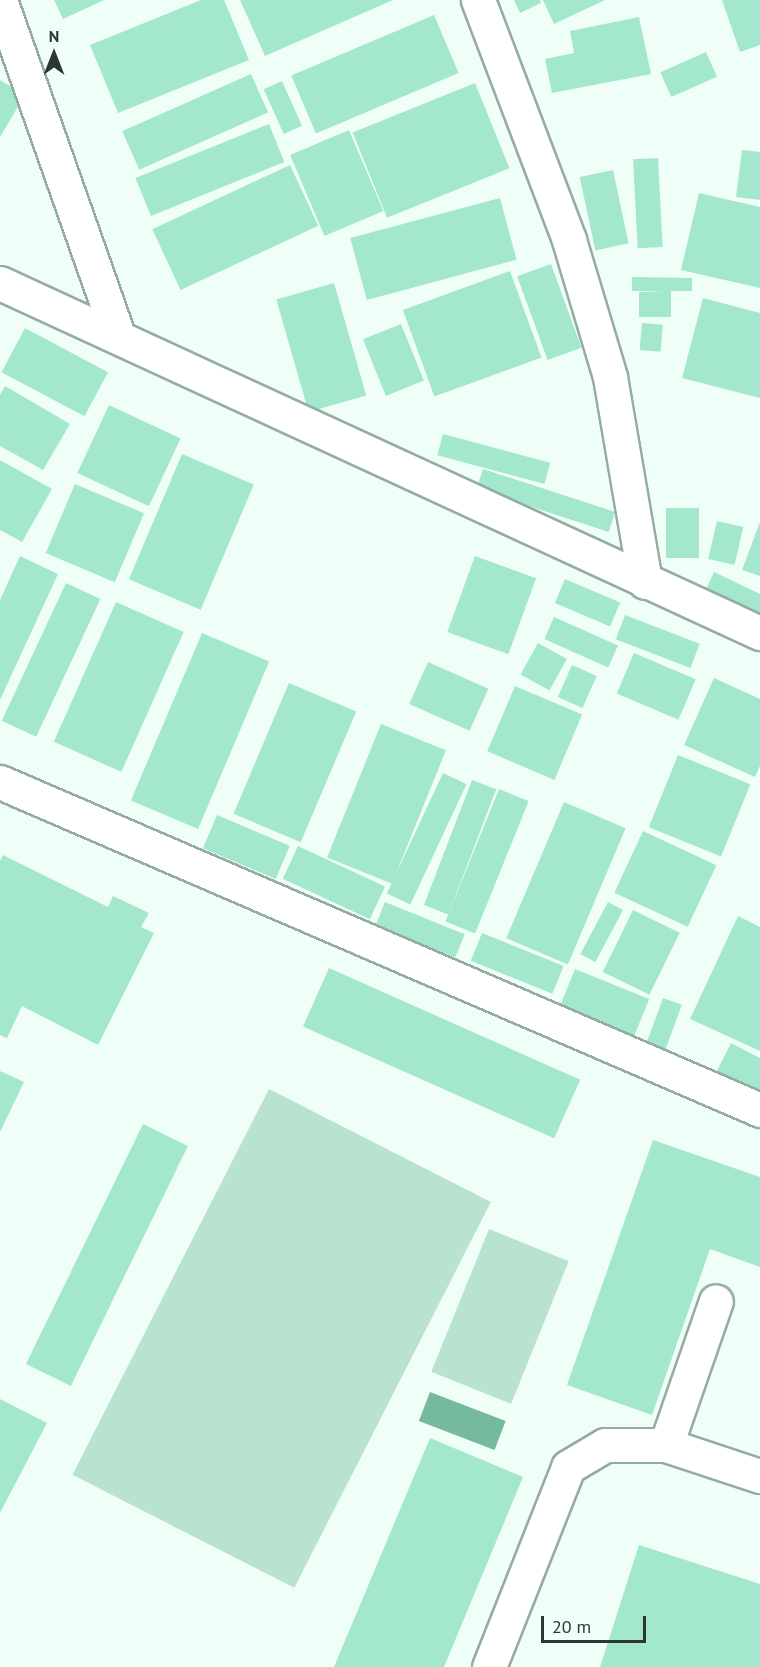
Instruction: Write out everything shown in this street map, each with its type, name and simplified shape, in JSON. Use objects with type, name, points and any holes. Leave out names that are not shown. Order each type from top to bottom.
[{"type":"street","points":[[0,0],[118,336]]},
{"type":"street","points":[[478,0],[569,240],[607,366],[645,582]]},
{"type":"street","points":[[0,283],[760,633]]},
{"type":"street","points":[[0,782],[760,1110]]},
{"type":"street","points":[[666,1445],[716,1301]]},
{"type":"street","points":[[489,1667],[568,1467],[605,1445],[666,1445],[760,1476]]},
{"type":"shaded area","points":[[269,1089],[491,1202],[294,1588],[72,1475]]},
{"type":"shaded area","points":[[489,1229],[569,1261],[511,1404],[431,1372]]},
{"type":"shaded area","points":[[430,1392],[506,1421],[495,1450],[419,1421]]},
{"type":"building","points":[[54,0],[104,0],[63,19]]},
{"type":"building","points":[[201,0],[224,0],[249,60],[118,113],[90,45]]},
{"type":"building","points":[[240,0],[393,0],[265,56]]},
{"type":"building","points":[[514,0],[540,0],[541,3],[520,13]]},
{"type":"building","points":[[543,0],[605,0],[554,24]]},
{"type":"building","points":[[722,0],[760,0],[760,45],[740,52]]},
{"type":"building","points":[[434,15],[459,73],[316,134],[291,76]]},
{"type":"building","points":[[639,17],[651,74],[552,93],[545,59],[574,53],[570,31]]},
{"type":"building","points":[[706,52],[717,77],[671,97],[660,72]]},
{"type":"building","points":[[251,74],[268,112],[139,170],[122,131]]},
{"type":"building","points":[[0,80],[25,95],[0,137]]},
{"type":"building","points":[[282,81],[302,126],[284,134],[264,89]]},
{"type":"building","points":[[475,83],[509,168],[387,218],[353,132]]},
{"type":"building","points":[[269,124],[284,162],[151,216],[135,178]]},
{"type":"building","points":[[349,130],[383,211],[324,236],[290,155]]},
{"type":"building","points":[[742,150],[760,152],[760,200],[736,197]]},
{"type":"building","points":[[658,158],[663,247],[638,248],[633,159]]},
{"type":"building","points":[[290,165],[318,226],[181,290],[152,229]]},
{"type":"building","points":[[613,170],[629,243],[595,250],[580,177]]},
{"type":"building","points":[[699,193],[760,207],[760,288],[681,270]]},
{"type":"building","points":[[500,198],[517,260],[367,300],[350,238]]},
{"type":"building","points":[[551,264],[581,348],[548,360],[517,276]]},
{"type":"building","points":[[510,271],[541,357],[434,396],[403,310]]},
{"type":"building","points":[[632,277],[692,278],[692,291],[671,291],[671,317],[639,317],[639,292],[665,291],[632,291]]},
{"type":"building","points":[[334,283],[366,395],[309,412],[276,300]]},
{"type":"building","points":[[703,298],[760,313],[760,398],[682,378]]},
{"type":"building","points":[[642,323],[663,325],[661,352],[640,350]]},
{"type":"building","points":[[401,324],[424,381],[386,396],[363,339]]},
{"type":"building","points":[[25,328],[108,372],[85,416],[2,372]]},
{"type":"building","points":[[5,386],[70,424],[43,470],[0,446],[0,395]]},
{"type":"building","points":[[109,405],[181,438],[149,506],[77,473]]},
{"type":"building","points":[[443,434],[550,463],[545,484],[437,455]]},
{"type":"building","points":[[182,454],[254,484],[201,610],[129,579]]},
{"type":"building","points":[[0,460],[52,489],[22,542],[0,530]]},
{"type":"building","points":[[483,469],[615,512],[609,532],[477,489]]},
{"type":"building","points":[[75,484],[144,513],[115,582],[46,553]]},
{"type":"building","points":[[666,508],[699,508],[699,558],[666,558]]},
{"type":"building","points":[[717,521],[743,527],[735,565],[708,559]]},
{"type":"building","points":[[760,522],[760,576],[742,570]]},
{"type":"building","points":[[20,556],[58,574],[0,700],[0,600]]},
{"type":"building","points":[[475,556],[536,578],[508,654],[447,632]]},
{"type":"building","points":[[714,572],[760,594],[760,611],[755,621],[703,596]]},
{"type":"building","points":[[565,579],[620,602],[610,626],[555,603]]},
{"type":"building","points":[[66,583],[100,599],[36,737],[2,721]]},
{"type":"building","points":[[116,602],[184,632],[121,772],[54,742]]},
{"type":"building","points":[[625,615],[700,644],[690,668],[616,639]]},
{"type":"building","points":[[554,617],[618,645],[608,667],[544,639]]},
{"type":"building","points":[[202,633],[269,662],[198,829],[131,801]]},
{"type":"building","points":[[538,643],[567,659],[549,690],[521,674]]},
{"type":"building","points":[[634,653],[696,679],[678,720],[617,694]]},
{"type":"building","points":[[428,662],[488,689],[470,731],[409,704]]},
{"type":"building","points":[[572,665],[597,676],[582,708],[558,697]]},
{"type":"building","points":[[714,678],[760,699],[760,766],[755,777],[684,745]]},
{"type":"building","points":[[289,683],[356,712],[301,842],[234,814]]},
{"type":"building","points":[[515,686],[582,715],[554,780],[487,751]]},
{"type":"building","points":[[381,724],[446,750],[392,884],[327,858]]},
{"type":"building","points":[[678,755],[750,784],[721,857],[649,827]]},
{"type":"building","points":[[443,773],[467,784],[410,905],[387,894]]},
{"type":"building","points":[[472,780],[496,789],[448,914],[424,905]]},
{"type":"building","points":[[499,789],[529,801],[475,934],[445,922]]},
{"type":"building","points":[[564,802],[626,828],[568,964],[506,938]]},
{"type":"building","points":[[217,815],[290,846],[276,879],[203,848]]},
{"type":"building","points":[[643,831],[716,865],[688,927],[614,893]]},
{"type":"building","points":[[298,846],[385,887],[370,919],[283,879]]},
{"type":"building","points":[[3,855],[108,907],[113,896],[149,913],[141,927],[154,933],[98,1045],[22,1006],[7,1038],[0,1035],[0,861]]},
{"type":"building","points":[[385,902],[465,934],[455,957],[376,925]]},
{"type":"building","points":[[608,902],[623,910],[595,962],[580,954]]},
{"type":"building","points":[[633,910],[680,933],[649,995],[603,972]]},
{"type":"building","points":[[738,916],[760,927],[760,1051],[690,1019]]},
{"type":"building","points":[[482,933],[564,966],[552,994],[471,961]]},
{"type":"building","points":[[329,968],[580,1080],[554,1138],[303,1026]]},
{"type":"building","points":[[575,969],[649,999],[634,1037],[560,1007]]},
{"type":"building","points":[[663,998],[682,1005],[664,1054],[645,1047]]},
{"type":"building","points":[[731,1043],[760,1058],[760,1097],[715,1075]]},
{"type":"building","points":[[0,1071],[24,1082],[0,1132]]},
{"type":"building","points":[[143,1124],[188,1146],[71,1386],[26,1364]]},
{"type":"building","points":[[653,1140],[760,1177],[760,1267],[710,1249],[652,1415],[567,1385]]},
{"type":"building","points":[[0,1399],[47,1423],[0,1513]]},
{"type":"building","points":[[430,1438],[523,1477],[444,1667],[334,1667]]},
{"type":"building","points":[[639,1545],[760,1584],[760,1667],[600,1667]]}]
